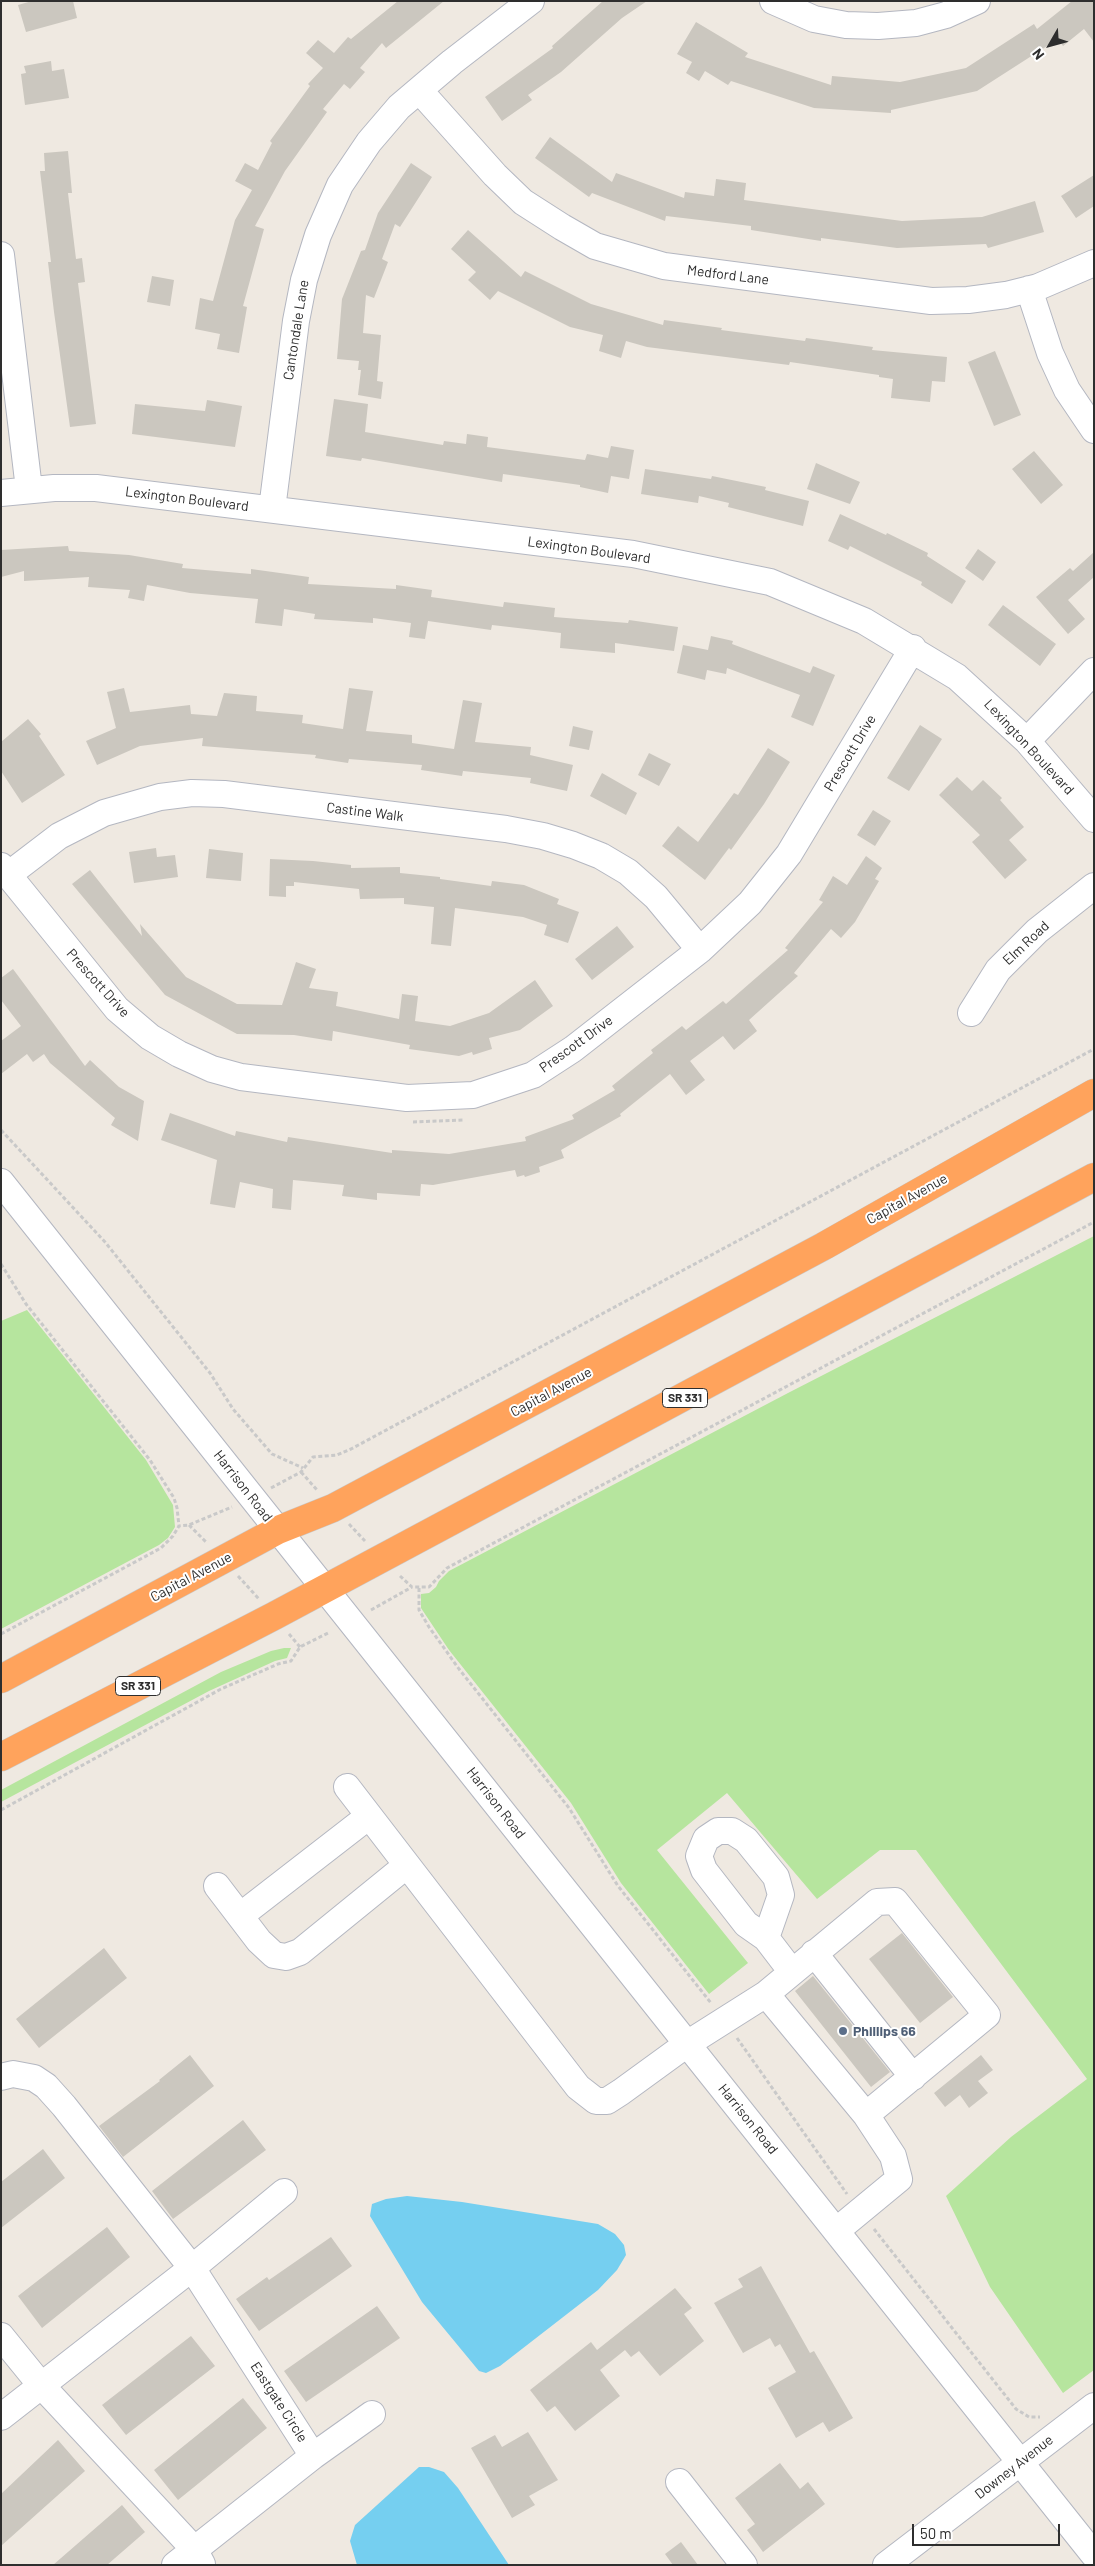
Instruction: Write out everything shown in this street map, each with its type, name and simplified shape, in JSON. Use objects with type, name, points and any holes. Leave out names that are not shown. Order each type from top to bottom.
[{"type":"highway","name":"Capital Avenue","points":[[1,1679],[278,1530],[334,1508],[824,1246],[1094,1093]]},
{"type":"highway","name":"SR 331","points":[[1,1757],[274,1616],[1094,1177]]},
{"type":"street","name":"Cantondale Lane","points":[[272,509],[296,321],[304,280],[318,235],[340,186],[370,142],[399,107],[452,62],[532,1]]},
{"type":"street","points":[[773,1],[814,19],[878,26],[916,22],[946,15],[977,1]]},
{"type":"street","name":"Medford Lane","points":[[419,90],[495,176],[523,202],[562,228],[595,246],[633,258],[702,272],[931,301],[968,300],[1029,289],[1094,263]]},
{"type":"street","points":[[1,255],[29,489]]},
{"type":"street","points":[[1029,289],[1050,353],[1067,390],[1094,430]]},
{"type":"street","name":"Lexington Boulevard","points":[[1,493],[29,489],[96,488],[633,554],[770,582],[864,621],[913,648],[957,676],[1027,741],[1094,819]]},
{"type":"street","name":"Prescott Drive","points":[[5,870],[117,1009],[150,1037],[179,1054],[212,1068],[241,1077],[407,1098],[445,1098],[472,1095],[533,1075],[573,1049],[700,950],[750,903],[784,861],[913,648]]},
{"type":"street","points":[[1027,741],[1094,671]]},
{"type":"street","name":"Castine Walk","points":[[5,870],[59,836],[104,813],[160,797],[192,793],[224,794],[506,830],[543,836],[573,845],[601,856],[628,872],[656,897],[700,950]]},
{"type":"street","name":"Elm Road","points":[[971,1013],[998,970],[1037,931],[1094,886]]},
{"type":"street","name":"Harrison Road","points":[[4,1191],[325,1588],[1094,2555]]},
{"type":"street","points":[[346,1787],[578,2087],[596,2101],[607,2101],[688,2044],[766,1994],[877,1902],[895,1901],[987,2015],[866,2115]]},
{"type":"street","points":[[240,1916],[369,1816]]},
{"type":"street","points":[[216,1886],[259,1941],[274,1955],[286,1957],[300,1952],[407,1865]]},
{"type":"street","points":[[766,1938],[792,1972]]},
{"type":"street","points":[[814,1953],[913,2077]]},
{"type":"street","points":[[766,1994],[866,2115],[893,2156],[899,2179],[836,2231]]},
{"type":"street","name":"Eastgate Circle","points":[[1,2077],[12,2074],[25,2074],[46,2086],[192,2268],[313,2456],[190,2559],[1,2336]]},
{"type":"street","points":[[1,2417],[40,2384],[192,2268],[284,2192]]},
{"type":"street","name":"Downey Avenue","points":[[886,2565],[1094,2406]]},
{"type":"street","points":[[313,2456],[372,2414]]},
{"type":"street","points":[[679,2482],[744,2565]]},
{"type":"path","points":[[1094,1048],[351,1449],[337,1455],[313,1457],[301,1472],[381,1559],[412,1587],[429,1588],[447,1568],[1094,1222]]},
{"type":"path","points":[[404,1122],[425,1123],[466,1120]]},
{"type":"path","points":[[1,1130],[105,1242],[210,1373],[233,1409],[272,1454],[303,1468]]},
{"type":"path","points":[[1,1264],[26,1304],[150,1460],[174,1498],[179,1526],[162,1548],[1,1634]]},
{"type":"path","points":[[1,1810],[221,1689],[291,1661],[300,1647],[224,1560],[189,1525],[179,1526]]},
{"type":"green space","points":[[1094,1236],[1094,2370],[1063,2393],[990,2287],[946,2196],[1011,2137],[1087,2079],[916,1850],[880,1850],[817,1899],[727,1793],[657,1850],[748,1963],[709,1994],[621,1883],[571,1803],[449,1650],[421,1608],[421,1594],[429,1593],[449,1571],[788,1393]]},
{"type":"green space","points":[[27,1310],[146,1460],[173,1505],[175,1527],[168,1538],[159,1545],[1,1629],[1,1321]]},
{"type":"green space","points":[[291,1648],[287,1658],[275,1661],[209,1691],[1,1802],[1,1790],[221,1672],[271,1651]]},
{"type":"water","points":[[407,2196],[462,2202],[598,2224],[615,2234],[624,2245],[626,2255],[617,2270],[598,2290],[500,2366],[486,2373],[479,2371],[422,2302],[370,2216],[372,2204],[386,2199]]},
{"type":"water","points":[[419,2467],[429,2467],[444,2472],[458,2488],[509,2565],[357,2565],[350,2541],[355,2525]]},
{"type":"building","points":[[32,1],[73,1],[77,18],[26,32],[18,5]]},
{"type":"building","points":[[398,1],[444,1],[386,48],[382,43],[360,68],[365,72],[350,89],[344,84],[323,109],[327,112],[285,171],[255,226],[264,229],[243,306],[247,307],[239,353],[217,349],[220,334],[195,329],[200,298],[213,301],[235,220],[252,190],[235,181],[245,163],[258,170],[272,143],[270,141],[310,86],[308,84],[323,68],[306,53],[318,40],[334,53],[348,37],[351,39]]},
{"type":"building","points":[[603,1],[647,1],[622,18],[561,72],[528,95],[532,100],[502,121],[485,97],[553,48],[552,46]]},
{"type":"building","points":[[1072,1],[1094,1],[1094,42],[1084,29],[1063,46],[1058,39],[977,91],[891,110],[891,113],[814,108],[731,81],[728,85],[705,71],[699,81],[686,73],[692,62],[677,54],[696,22],[748,53],[745,57],[831,85],[832,76],[900,82],[966,68],[1034,24],[1037,29]]},
{"type":"building","points":[[51,61],[52,71],[64,69],[69,98],[25,105],[21,74],[26,73],[24,66]]},
{"type":"building","points":[[550,137],[612,182],[616,173],[684,198],[685,192],[714,196],[716,179],[746,183],[744,200],[902,221],[982,217],[1035,201],[1044,232],[988,248],[986,244],[897,248],[821,238],[821,241],[751,230],[751,226],[666,216],[665,221],[592,193],[589,197],[535,158]]},
{"type":"building","points":[[68,151],[72,193],[68,193],[76,259],[82,258],[85,282],[78,283],[96,424],[70,427],[48,262],[51,262],[40,171],[45,171],[44,153]]},
{"type":"building","points":[[411,163],[432,177],[400,227],[395,224],[382,259],[388,262],[374,298],[366,295],[363,333],[381,335],[377,381],[383,382],[381,399],[358,395],[361,370],[358,370],[359,361],[337,359],[342,299],[361,251],[365,250],[378,213]]},
{"type":"building","points":[[1094,175],[1094,206],[1076,218],[1061,196]]},
{"type":"building","points":[[468,230],[521,277],[525,271],[591,304],[663,325],[664,320],[805,341],[806,338],[873,347],[872,350],[947,357],[945,382],[932,381],[930,402],[891,398],[893,379],[879,377],[879,375],[790,362],[789,365],[647,347],[626,341],[621,358],[599,351],[603,335],[570,327],[498,291],[490,300],[468,280],[476,272],[451,249]]},
{"type":"building","points":[[152,276],[174,280],[170,306],[147,302]]},
{"type":"building","points":[[995,351],[1021,415],[994,426],[968,362]]},
{"type":"building","points":[[334,399],[368,404],[365,432],[443,445],[444,441],[466,444],[467,434],[488,437],[487,447],[585,460],[587,454],[608,458],[611,446],[634,450],[629,479],[611,476],[608,493],[580,487],[580,485],[503,474],[502,482],[362,458],[361,461],[326,456]]},
{"type":"building","points":[[207,400],[242,406],[235,447],[132,434],[135,404],[205,411]]},
{"type":"building","points":[[1034,451],[1063,485],[1041,504],[1012,469]]},
{"type":"building","points":[[816,463],[860,482],[850,504],[807,489]]},
{"type":"building","points":[[645,469],[711,479],[712,476],[766,487],[765,490],[809,501],[803,526],[728,507],[729,503],[699,496],[698,503],[641,494]]},
{"type":"building","points":[[840,514],[886,535],[887,533],[928,553],[927,556],[966,581],[952,604],[921,585],[922,582],[850,546],[848,550],[828,541]]},
{"type":"building","points":[[68,546],[69,551],[129,555],[183,564],[182,568],[251,574],[251,569],[309,577],[308,584],[396,589],[396,585],[432,590],[431,597],[503,607],[504,602],[555,608],[554,617],[628,623],[629,620],[678,627],[674,651],[615,643],[615,653],[560,648],[561,633],[492,625],[491,630],[428,621],[425,639],[409,637],[411,623],[373,618],[373,623],[314,619],[315,614],[284,609],[282,626],[255,623],[258,599],[190,593],[147,585],[144,601],[128,598],[130,590],[88,587],[89,577],[24,581],[24,571],[1,577],[1,550]]},
{"type":"building","points":[[978,549],[996,562],[983,581],[965,568]]},
{"type":"building","points":[[1094,552],[1094,577],[1068,600],[1085,619],[1068,634],[1036,597],[1070,568],[1073,571]]},
{"type":"building","points":[[1003,605],[1056,644],[1040,666],[988,625]]},
{"type":"building","points":[[711,636],[733,641],[732,644],[810,673],[813,666],[835,675],[813,726],[791,717],[800,695],[727,668],[726,674],[707,670],[705,680],[677,673],[683,645],[708,650]]},
{"type":"building","points":[[124,688],[130,712],[190,705],[191,714],[217,716],[224,693],[257,696],[256,711],[303,715],[302,723],[343,729],[349,688],[373,691],[366,731],[412,735],[412,743],[454,749],[463,700],[482,703],[475,742],[531,747],[530,755],[573,765],[567,791],[530,783],[531,778],[463,771],[462,776],[421,770],[422,765],[349,759],[348,763],[315,758],[316,755],[202,746],[203,738],[140,746],[97,765],[86,741],[116,728],[107,692]]},
{"type":"building","points":[[28,719],[41,734],[39,736],[65,775],[22,803],[1,771],[1,742]]},
{"type":"building","points":[[920,725],[942,739],[909,791],[887,778]]},
{"type":"building","points":[[573,726],[593,731],[589,750],[569,746]]},
{"type":"building","points":[[768,748],[790,762],[764,804],[731,850],[729,848],[705,880],[662,846],[678,826],[698,842],[734,793],[738,795]]},
{"type":"building","points":[[649,753],[671,764],[659,786],[638,775]]},
{"type":"building","points":[[602,773],[637,793],[626,815],[590,796]]},
{"type":"building","points":[[957,777],[972,791],[983,780],[1002,798],[1000,800],[1024,827],[1009,840],[1027,860],[1005,879],[972,842],[980,835],[939,795]]},
{"type":"building","points":[[873,810],[891,821],[875,846],[857,835]]},
{"type":"building","points":[[156,848],[157,857],[175,855],[178,877],[134,883],[129,852]]},
{"type":"building","points":[[209,849],[243,853],[241,881],[206,878]]},
{"type":"building","points":[[866,856],[882,868],[875,879],[879,881],[855,922],[841,938],[831,929],[794,973],[798,976],[749,1020],[757,1031],[734,1050],[723,1036],[690,1061],[705,1080],[686,1095],[670,1074],[620,1114],[621,1116],[561,1150],[564,1158],[539,1167],[540,1172],[525,1177],[524,1175],[517,1177],[515,1170],[433,1185],[421,1184],[420,1196],[377,1193],[377,1200],[342,1196],[344,1185],[293,1180],[291,1210],[272,1208],[273,1189],[240,1182],[235,1208],[210,1204],[217,1160],[161,1140],[170,1113],[235,1136],[236,1131],[287,1142],[288,1137],[392,1153],[392,1150],[449,1154],[526,1141],[525,1137],[574,1119],[572,1115],[615,1090],[612,1086],[653,1053],[651,1050],[682,1026],[686,1030],[723,1001],[726,1004],[788,950],[785,948],[823,902],[819,900],[833,876],[847,885]]},
{"type":"building","points":[[270,859],[351,865],[351,868],[400,867],[400,873],[440,877],[440,879],[491,886],[492,881],[524,885],[559,899],[557,904],[579,912],[568,943],[544,935],[547,925],[523,917],[455,908],[451,946],[431,944],[434,907],[404,904],[404,898],[360,899],[359,889],[294,882],[294,886],[286,886],[286,897],[269,896]]},
{"type":"building","points":[[90,870],[142,936],[140,924],[186,977],[237,1004],[282,1005],[296,962],[316,969],[309,988],[338,992],[336,1006],[399,1019],[402,994],[418,996],[415,1021],[450,1026],[489,1013],[535,980],[553,1006],[520,1030],[489,1038],[492,1049],[473,1055],[472,1052],[459,1056],[409,1049],[410,1045],[333,1031],[332,1041],[294,1035],[237,1034],[165,995],[72,884]]},
{"type":"building","points":[[617,926],[634,947],[592,980],[575,959]]},
{"type":"building","points":[[13,969],[85,1066],[90,1060],[119,1087],[144,1101],[138,1141],[111,1125],[115,1118],[50,1063],[44,1054],[33,1062],[27,1054],[1,1074],[1,1041],[21,1026],[1,1000],[1,978]]},
{"type":"building","points":[[902,1933],[953,1997],[920,2023],[869,1959]]},
{"type":"building","points":[[104,1948],[127,1978],[39,2048],[16,2019]]},
{"type":"building","name":"Phillips 66","points":[[813,1976],[890,2072],[871,2087],[795,1991]]},
{"type":"building","points":[[190,2055],[214,2086],[123,2157],[99,2126],[160,2081]]},
{"type":"building","points":[[981,2055],[993,2070],[978,2081],[988,2093],[969,2108],[960,2095],[945,2107],[934,2093]]},
{"type":"building","points":[[243,2120],[266,2150],[173,2219],[152,2191]]},
{"type":"building","points":[[43,2149],[65,2178],[1,2228],[1,2182]]},
{"type":"building","points":[[107,2227],[130,2257],[42,2328],[18,2296]]},
{"type":"building","points":[[331,2237],[352,2266],[259,2331],[236,2299],[267,2277],[269,2280]]},
{"type":"building","points":[[761,2266],[810,2353],[814,2351],[853,2418],[829,2432],[823,2422],[796,2438],[768,2388],[796,2372],[780,2344],[775,2347],[770,2338],[743,2353],[714,2303],[743,2287],[738,2279]]},
{"type":"building","points":[[675,2288],[692,2308],[684,2314],[704,2341],[660,2376],[639,2351],[631,2357],[625,2350],[600,2370],[620,2396],[575,2431],[555,2406],[547,2412],[530,2390],[591,2342],[597,2350]]},
{"type":"building","points":[[377,2306],[400,2338],[306,2402],[284,2371]]},
{"type":"building","points":[[191,2336],[215,2366],[126,2435],[102,2405]]},
{"type":"building","points":[[243,2398],[267,2428],[178,2500],[154,2470]]},
{"type":"building","points":[[528,2432],[558,2480],[529,2496],[535,2505],[512,2518],[471,2448],[495,2435],[502,2447]]},
{"type":"building","points":[[58,2440],[85,2471],[1,2546],[1,2494]]},
{"type":"building","points":[[780,2463],[800,2489],[808,2482],[825,2504],[763,2552],[747,2530],[755,2524],[735,2498]]},
{"type":"building","points":[[122,2505],[145,2532],[107,2565],[53,2565]]},
{"type":"building","points":[[681,2542],[698,2565],[673,2565],[665,2554]]},
{"type":"place","name":"Phillips 66","points":[[843,2031]]}]
